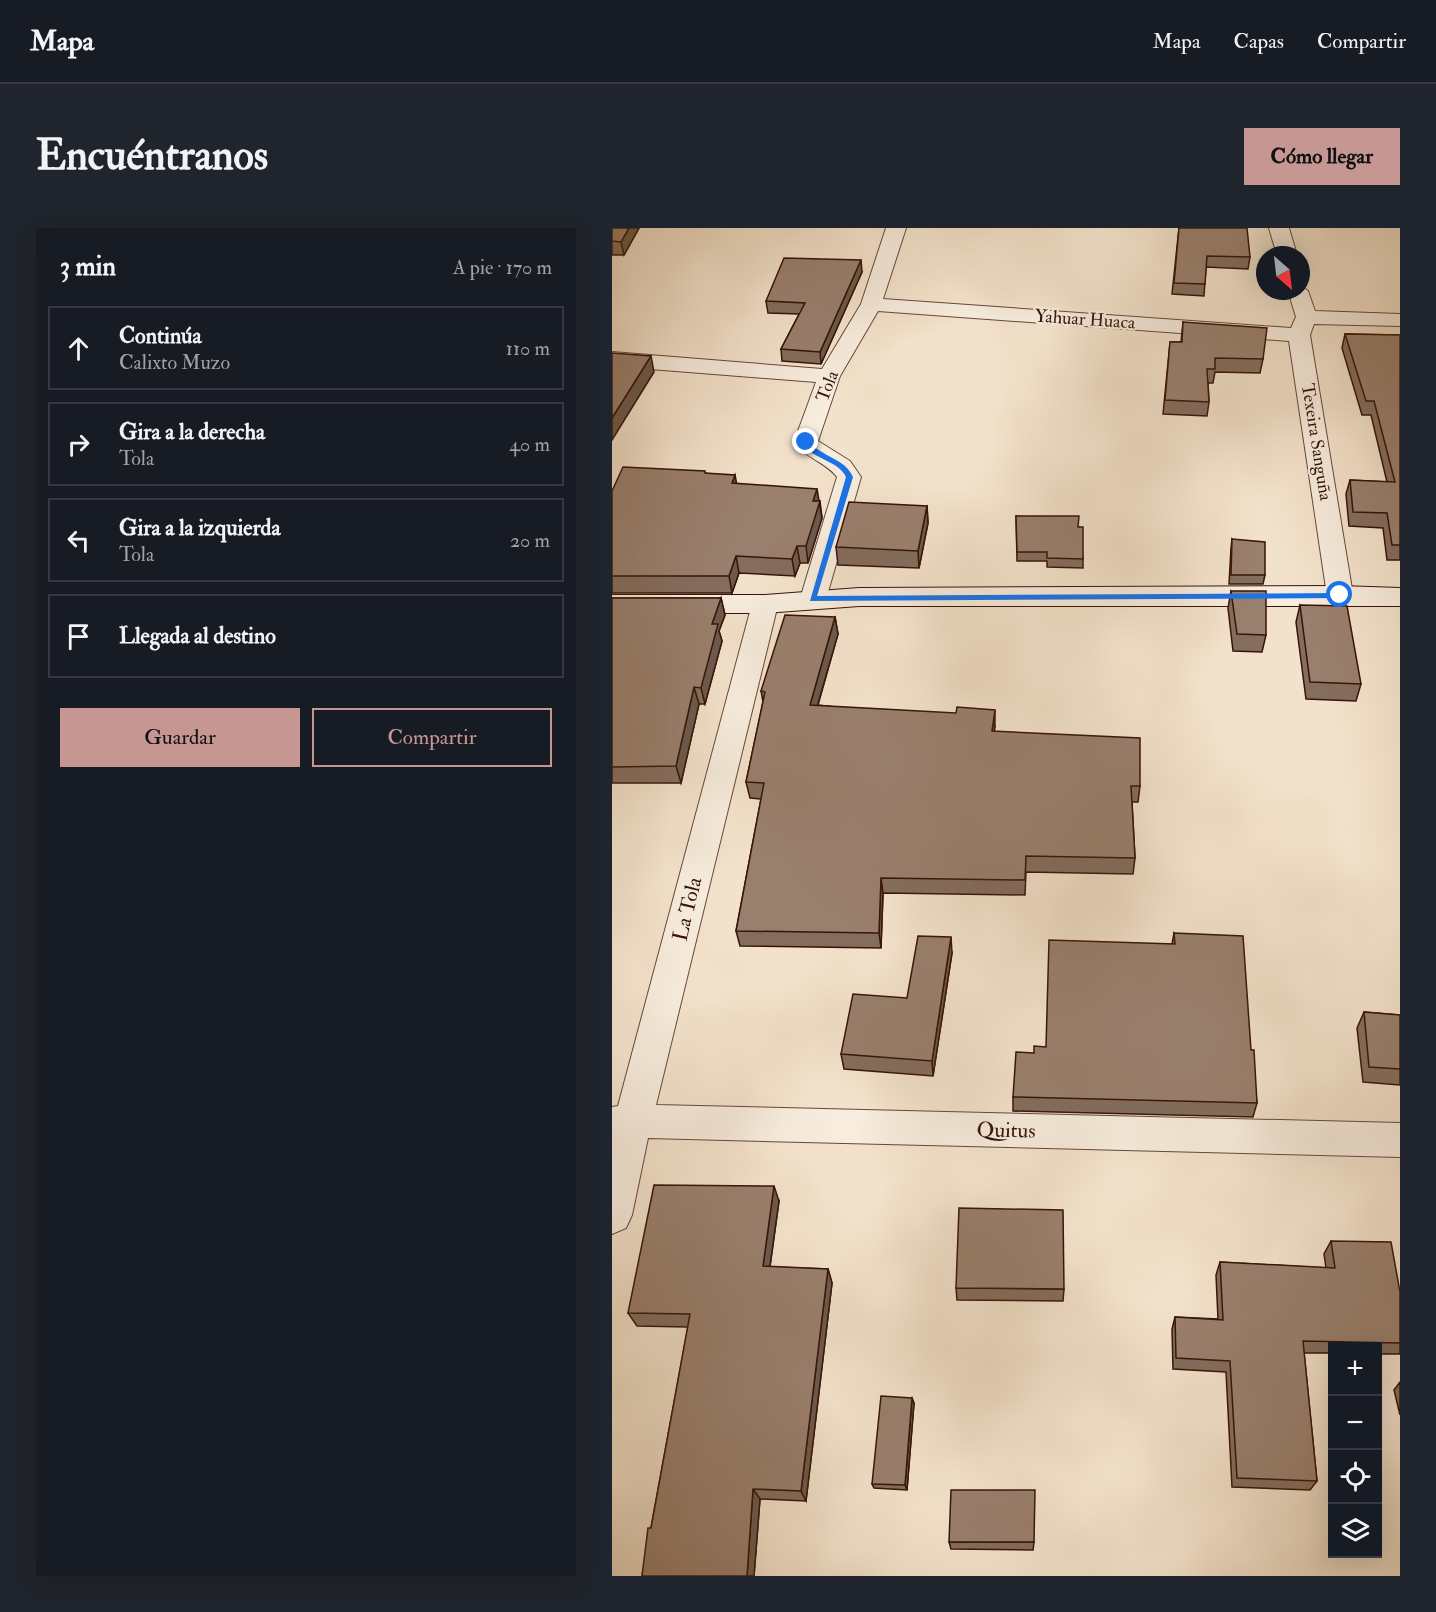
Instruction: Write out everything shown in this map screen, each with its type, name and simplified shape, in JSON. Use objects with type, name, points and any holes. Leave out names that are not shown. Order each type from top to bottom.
[{"type":"street","name":"Tola","points":[[813,599],[849,477],[845,468],[812,450],[806,442],[829,376],[871,304],[896,228]]},
{"type":"street","points":[[1279,228],[1284,246]]},
{"type":"street","name":"Texeira Sanguña","points":[[1299,300],[1340,595]]},
{"type":"street","name":"Yahuar Huaca","points":[[871,304],[1302,326],[1400,320]]},
{"type":"street","points":[[612,359],[829,376]]},
{"type":"street","points":[[612,604],[765,604],[813,599],[1340,595],[1400,597]]},
{"type":"street","name":"La Tola","points":[[612,1215],[622,1123],[765,604]]},
{"type":"street","name":"Quitus","points":[[622,1123],[1400,1140]]},
{"type":"building","points":[[612,228],[629,228],[621,242],[612,241]]},
{"type":"building","points":[[1179,228],[1247,228],[1250,257],[1207,256],[1205,284],[1174,283]]},
{"type":"building","points":[[784,258],[861,260],[820,352],[781,349],[805,303],[766,301]]},
{"type":"building","points":[[1183,322],[1267,328],[1263,359],[1215,358],[1215,369],[1207,369],[1209,402],[1165,400],[1170,342],[1182,342]]},
{"type":"building","points":[[1345,334],[1400,335],[1400,545],[1392,545],[1387,513],[1353,512],[1350,480],[1395,482],[1374,401],[1366,401]]},
{"type":"building","points":[[612,353],[651,356],[612,418]]},
{"type":"building","points":[[623,467],[705,471],[705,473],[735,475],[732,483],[817,489],[813,501],[820,501],[806,546],[797,546],[792,559],[736,556],[729,576],[612,576],[612,491]]},
{"type":"building","points":[[849,502],[927,506],[918,551],[836,547]]},
{"type":"building","points":[[1016,516],[1079,516],[1078,527],[1083,527],[1083,559],[1047,558],[1047,552],[1017,552]]},
{"type":"building","points":[[1232,539],[1265,542],[1265,575],[1231,575]]},
{"type":"building","points":[[1231,591],[1266,591],[1266,635],[1237,634]]},
{"type":"building","points":[[612,598],[721,598],[712,624],[718,624],[701,688],[694,687],[676,766],[612,767]]},
{"type":"building","points":[[1300,605],[1347,606],[1361,684],[1310,682]]},
{"type":"building","points":[[785,615],[835,617],[810,705],[956,713],[957,707],[995,710],[992,731],[1140,738],[1140,786],[1131,786],[1135,858],[1026,856],[1025,880],[881,878],[879,933],[736,931],[764,783],[746,782],[765,692],[761,691]]},
{"type":"building","points":[[1174,933],[1243,936],[1257,1103],[1013,1097],[1016,1052],[1034,1053],[1034,1046],[1046,1047],[1049,940],[1175,944]]},
{"type":"building","points":[[918,936],[951,937],[932,1061],[841,1054],[853,994],[907,998]]},
{"type":"building","points":[[1364,1012],[1400,1015],[1400,1069],[1369,1067]]},
{"type":"building","points":[[654,1185],[774,1186],[763,1266],[828,1269],[801,1491],[753,1489],[747,1576],[642,1576],[648,1528],[651,1528],[690,1314],[628,1313]]},
{"type":"building","points":[[959,1208],[1063,1210],[1064,1289],[956,1288]]},
{"type":"building","points":[[1331,1241],[1391,1242],[1400,1292],[1400,1343],[1303,1341],[1317,1481],[1237,1478],[1230,1361],[1176,1358],[1175,1317],[1223,1320],[1220,1262],[1335,1268]]},
{"type":"building","points":[[881,1396],[912,1398],[905,1485],[872,1484]]},
{"type":"building","points":[[951,1490],[1035,1490],[1034,1542],[949,1542]]},
{"type":"route","points":[[806,442],[812,450],[845,468],[849,477],[813,599],[1340,595]]}]
